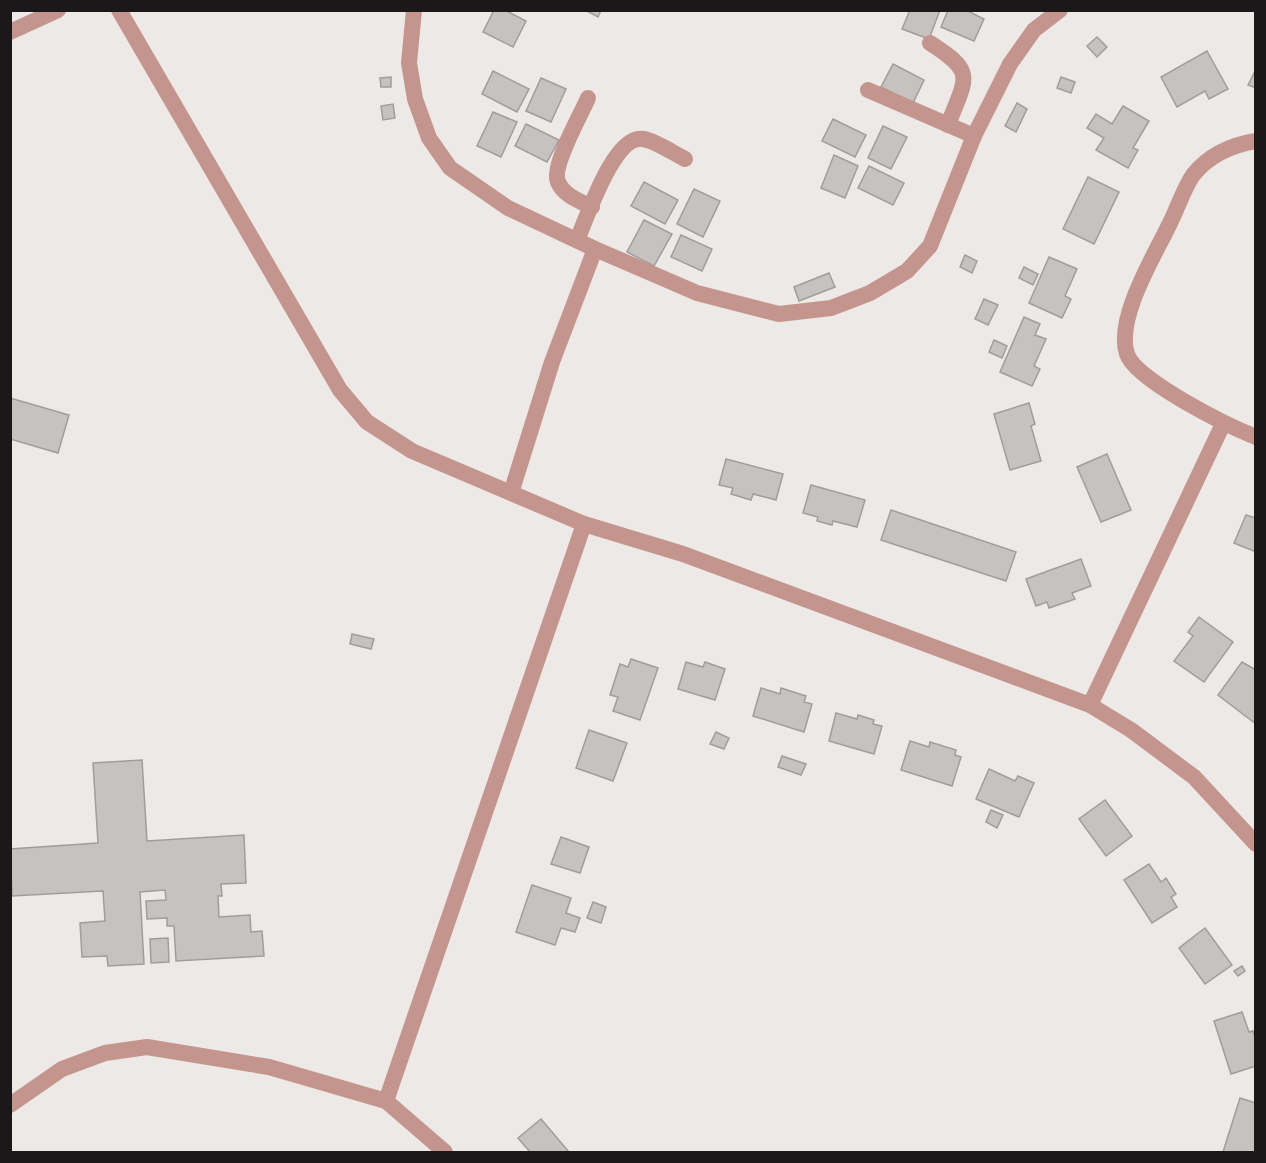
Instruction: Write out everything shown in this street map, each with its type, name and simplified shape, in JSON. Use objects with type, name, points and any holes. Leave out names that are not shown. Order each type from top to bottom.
[{"type":"street","points":[[10,32],[58,10]]},
{"type":"street","points":[[119,10],[308,339],[349,404],[385,435],[412,451],[584,524],[683,554],[1090,705],[1131,730],[1194,777],[1256,844]]},
{"type":"street","points":[[414,10],[409,63],[415,99],[429,138],[450,168],[508,208],[595,249],[696,293],[779,314],[831,308],[870,293],[907,271],[930,246],[974,136],[1010,64],[1034,30],[1060,10]]},
{"type":"street","points":[[930,43],[957,60],[963,69],[963,86],[948,125]]},
{"type":"street","points":[[868,90],[974,136]]},
{"type":"street","points":[[588,98],[557,169],[558,182],[567,194],[592,207]]},
{"type":"street","points":[[577,240],[616,153],[629,140],[643,139],[685,159]]},
{"type":"street","points":[[1256,141],[1224,149],[1193,176],[1133,301],[1125,332],[1127,354],[1139,372],[1223,424],[1256,437]]},
{"type":"street","points":[[512,493],[552,362],[595,249]]},
{"type":"street","points":[[1090,705],[1223,424]]},
{"type":"street","points":[[386,1101],[584,524]]},
{"type":"street","points":[[10,1105],[62,1070],[105,1053],[147,1047],[269,1067],[386,1101],[445,1152]]},
{"type":"building","points":[[494,10],[505,10],[526,21],[513,47],[483,32]]},
{"type":"building","points":[[585,10],[601,10],[598,17]]},
{"type":"building","points":[[910,10],[940,10],[929,39],[902,29]]},
{"type":"building","points":[[948,10],[966,10],[984,19],[974,41],[941,27]]},
{"type":"building","points":[[1097,37],[1107,47],[1097,57],[1087,46]]},
{"type":"building","points":[[1207,51],[1228,89],[1209,99],[1205,91],[1177,107],[1161,77]]},
{"type":"building","points":[[893,64],[924,80],[913,103],[881,87]]},
{"type":"building","points":[[1256,69],[1256,88],[1248,85]]},
{"type":"building","points":[[493,71],[529,89],[517,112],[482,94]]},
{"type":"building","points":[[391,77],[391,87],[381,87],[380,78]]},
{"type":"building","points":[[1061,77],[1075,82],[1071,93],[1057,88]]},
{"type":"building","points":[[541,78],[566,89],[551,122],[526,111]]},
{"type":"building","points":[[1017,103],[1027,109],[1016,132],[1005,126]]},
{"type":"building","points":[[393,104],[395,118],[383,120],[381,106]]},
{"type":"building","points":[[1123,106],[1149,121],[1133,148],[1138,150],[1128,168],[1096,150],[1104,138],[1087,128],[1096,114],[1112,124]]},
{"type":"building","points":[[493,112],[517,122],[501,157],[477,146]]},
{"type":"building","points":[[833,119],[866,135],[855,157],[822,141]]},
{"type":"building","points":[[526,124],[559,140],[547,162],[515,146]]},
{"type":"building","points":[[883,126],[907,137],[891,169],[868,158]]},
{"type":"building","points":[[834,155],[858,166],[845,198],[821,188]]},
{"type":"building","points":[[869,166],[904,183],[893,205],[858,188]]},
{"type":"building","points":[[1088,177],[1119,192],[1094,244],[1063,229]]},
{"type":"building","points":[[644,182],[678,200],[665,224],[631,206]]},
{"type":"building","points":[[694,189],[720,201],[703,237],[677,224]]},
{"type":"building","points":[[644,220],[672,234],[654,266],[627,252]]},
{"type":"building","points":[[681,235],[712,249],[702,271],[671,257]]},
{"type":"building","points":[[965,255],[977,261],[972,273],[960,267]]},
{"type":"building","points":[[1049,257],[1077,269],[1065,296],[1071,299],[1062,318],[1029,303]]},
{"type":"building","points":[[1024,267],[1038,274],[1033,285],[1019,278]]},
{"type":"building","points":[[829,273],[835,287],[799,301],[794,287]]},
{"type":"building","points":[[984,299],[998,305],[988,325],[975,319]]},
{"type":"building","points":[[1024,317],[1040,324],[1035,335],[1046,339],[1034,366],[1040,369],[1032,386],[1000,372]]},
{"type":"building","points":[[994,340],[1007,346],[1002,358],[989,352]]},
{"type":"building","points":[[10,398],[69,415],[58,453],[10,439]]},
{"type":"building","points":[[1029,403],[1035,424],[1031,426],[1041,461],[1010,470],[994,414]]},
{"type":"building","points":[[1107,454],[1131,510],[1101,522],[1077,467]]},
{"type":"building","points":[[726,459],[783,474],[776,500],[753,494],[751,500],[731,494],[733,488],[719,485]]},
{"type":"building","points":[[811,485],[865,500],[857,527],[833,521],[832,525],[817,521],[818,517],[803,513]]},
{"type":"building","points":[[891,510],[1016,552],[1006,581],[881,540]]},
{"type":"building","points":[[1246,515],[1256,518],[1256,552],[1234,543]]},
{"type":"building","points":[[1081,559],[1091,586],[1072,593],[1075,599],[1049,608],[1047,602],[1036,606],[1026,579]]},
{"type":"building","points":[[1199,617],[1233,642],[1204,682],[1174,661],[1193,636],[1188,632]]},
{"type":"building","points":[[352,634],[374,639],[371,649],[350,644]]},
{"type":"building","points":[[631,659],[658,668],[640,720],[613,711],[618,697],[610,695],[620,664],[628,667]]},
{"type":"building","points":[[686,662],[703,667],[705,662],[725,669],[715,700],[678,689]]},
{"type":"building","points":[[1242,662],[1256,670],[1256,724],[1218,695]]},
{"type":"building","points":[[761,688],[780,694],[781,688],[806,696],[804,702],[812,704],[804,732],[753,716]]},
{"type":"building","points":[[836,713],[857,719],[858,715],[874,720],[873,724],[882,726],[874,754],[829,741]]},
{"type":"building","points":[[589,730],[627,743],[613,781],[576,768]]},
{"type":"building","points":[[716,732],[729,738],[724,749],[710,744]]},
{"type":"building","points":[[910,741],[929,747],[930,742],[956,750],[955,755],[961,757],[952,786],[901,770]]},
{"type":"building","points":[[782,756],[806,764],[801,775],[778,767]]},
{"type":"building","points":[[142,760],[147,841],[244,835],[246,883],[221,884],[222,896],[218,896],[219,917],[250,915],[251,932],[262,931],[264,956],[176,961],[174,926],[167,926],[167,918],[147,919],[146,901],[166,900],[165,890],[140,892],[144,964],[108,966],[107,956],[82,957],[80,923],[105,921],[103,891],[12,896],[10,849],[98,843],[93,763]]},
{"type":"building","points":[[989,769],[1015,781],[1018,776],[1034,783],[1019,817],[976,799]]},
{"type":"building","points":[[1105,800],[1132,836],[1106,856],[1079,819]]},
{"type":"building","points":[[991,810],[1003,815],[997,828],[986,822]]},
{"type":"building","points":[[561,837],[589,847],[580,873],[551,864]]},
{"type":"building","points":[[1149,864],[1161,882],[1166,878],[1176,894],[1171,897],[1177,907],[1152,923],[1124,880]]},
{"type":"building","points":[[532,885],[571,898],[566,913],[580,918],[575,932],[561,928],[555,945],[516,932]]},
{"type":"building","points":[[593,902],[606,907],[601,923],[587,918]]},
{"type":"building","points":[[1205,928],[1232,965],[1205,984],[1179,948]]},
{"type":"building","points":[[168,938],[169,962],[151,963],[150,939]]},
{"type":"building","points":[[1242,966],[1245,971],[1238,976],[1234,971]]},
{"type":"building","points":[[1242,1012],[1249,1032],[1253,1031],[1256,1040],[1256,1066],[1231,1074],[1214,1021]]},
{"type":"building","points":[[1240,1098],[1256,1103],[1256,1152],[1223,1152]]},
{"type":"building","points":[[541,1119],[569,1152],[530,1152],[518,1138]]}]
